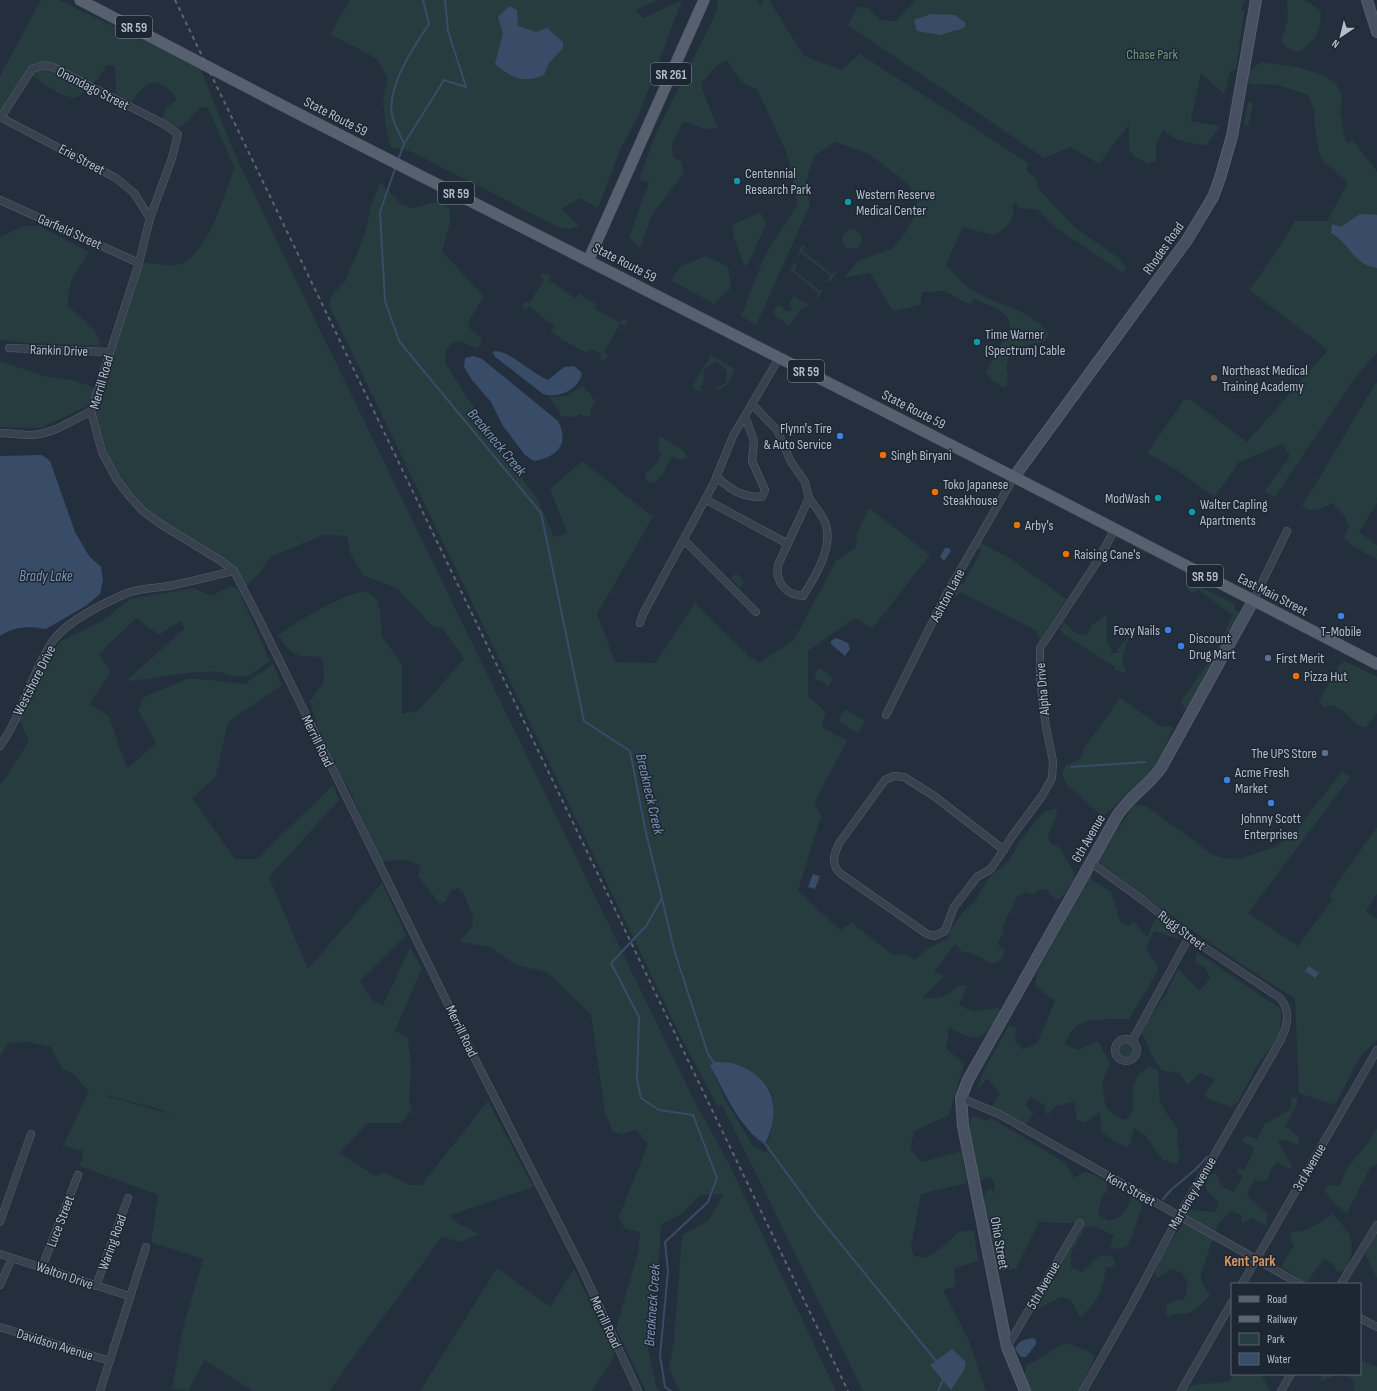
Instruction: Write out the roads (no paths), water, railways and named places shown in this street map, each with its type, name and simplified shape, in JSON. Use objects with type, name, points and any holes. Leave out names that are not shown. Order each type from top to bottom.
[{"type":"main road","name":"State Route 59","points":[[80,0],[1156,550]]},
{"type":"main road","name":"SR 261","points":[[588,261],[704,0]]},
{"type":"main road","name":"East Main Street","points":[[1156,550],[1377,664]]},
{"type":"street","name":"Rhodes Road","points":[[1014,477],[1085,377],[1187,240],[1213,197],[1232,136],[1256,0]]},
{"type":"street","points":[[1366,0],[1377,32]]},
{"type":"street","name":"Onondago Street","points":[[0,117],[32,70],[44,65],[53,67],[162,123]]},
{"type":"street","name":"Erie Street","points":[[0,117],[116,178],[134,193],[150,218]]},
{"type":"street","name":"Merrill Road","points":[[162,123],[178,134],[178,141],[150,218],[139,263],[90,410],[102,452],[117,480],[143,511],[159,523],[221,561],[234,571],[470,1048],[574,1254],[638,1391]]},
{"type":"street","name":"Garfield Street","points":[[0,200],[139,263]]},
{"type":"street","name":"Rankin Drive","points":[[9,348],[109,352]]},
{"type":"street","points":[[640,623],[654,593],[717,477],[733,436],[779,358]]},
{"type":"street","points":[[752,404],[777,430],[791,462],[805,482],[809,498],[822,517],[826,526],[827,537],[820,568],[803,596],[790,592],[781,585],[776,575],[778,565],[809,498]]},
{"type":"street","points":[[0,433],[31,435],[43,433],[62,427],[90,410]]},
{"type":"street","points":[[717,477],[730,489],[749,497],[762,498],[765,490],[752,461],[754,441],[745,416]]},
{"type":"street","name":"Ashton Lane","points":[[886,715],[946,595],[1014,477]]},
{"type":"street","points":[[706,499],[788,544]]},
{"type":"street","name":"Alpha Drive","points":[[1004,850],[928,792],[904,777],[894,776],[885,780],[840,842],[836,850],[834,861],[840,874],[926,934],[934,936],[944,931],[954,907],[977,877],[991,869],[1042,796],[1052,778],[1053,761],[1046,727],[1040,680],[1040,648],[1100,557],[1115,529]]},
{"type":"street","points":[[1253,601],[1287,531]]},
{"type":"street","points":[[684,540],[756,612]]},
{"type":"street","name":"Westshore Drive","points":[[0,746],[50,644],[80,618],[127,593],[168,586],[234,571]]},
{"type":"street","name":"6th Avenue","points":[[961,1098],[968,1080],[1090,862],[1124,805],[1153,779],[1164,765],[1253,601]]},
{"type":"street","name":"Rugg Street","points":[[1090,862],[1144,901],[1189,937],[1276,996]]},
{"type":"street","points":[[1132,1041],[1189,937]]},
{"type":"street","name":"Marteney Avenue","points":[[1082,1391],[1131,1306],[1179,1216],[1284,1034],[1288,1021],[1286,1010],[1282,1001],[1276,996]]},
{"type":"street","name":"3rd Avenue","points":[[1243,1283],[1377,1050]]},
{"type":"street","name":"Kent Street","points":[[961,1098],[1000,1114],[1298,1283]]},
{"type":"street","name":"Ohio Street","points":[[961,1098],[963,1126],[1007,1346],[1024,1391]]},
{"type":"street","points":[[0,1222],[31,1134]]},
{"type":"street","name":"Luce Street","points":[[42,1267],[78,1175]]},
{"type":"street","name":"Waring Road","points":[[96,1286],[128,1198]]},
{"type":"street","name":"5th Avenue","points":[[1007,1346],[1080,1223]]},
{"type":"street","points":[[1342,1283],[1377,1226]]},
{"type":"street","points":[[100,1391],[129,1296],[146,1247]]},
{"type":"street","name":"Walton Drive","points":[[0,1254],[129,1296]]},
{"type":"street","points":[[0,1285],[12,1258]]},
{"type":"street","points":[[1181,1391],[1231,1304]]},
{"type":"street","points":[[1361,1319],[1377,1327]]},
{"type":"street","name":"Davidson Avenue","points":[[0,1327],[110,1361]]},
{"type":"street","points":[[1281,1391],[1290,1375]]},
{"type":"water","points":[[509,6],[517,10],[518,26],[536,32],[547,28],[563,42],[563,48],[549,63],[544,75],[529,79],[518,78],[507,73],[495,64],[503,33],[498,17]]},
{"type":"water","points":[[931,14],[955,15],[966,23],[964,28],[940,35],[917,31],[914,20]]},
{"type":"water","points":[[1360,214],[1377,215],[1377,268],[1369,266],[1356,258],[1343,242],[1331,233],[1332,224],[1341,227]]},
{"type":"water","points":[[495,351],[508,355],[548,380],[564,367],[574,366],[582,373],[577,384],[567,392],[555,395],[543,394],[494,356],[493,352]]},
{"type":"water","points":[[473,356],[482,359],[558,421],[563,436],[562,443],[555,453],[534,461],[525,455],[503,426],[491,402],[472,380],[464,367],[465,358]]},
{"type":"water","name":"Brady Lake","points":[[42,455],[50,461],[75,532],[89,556],[101,567],[103,580],[100,594],[87,605],[46,629],[34,627],[23,628],[11,630],[0,636],[0,456]]},
{"type":"water","points":[[945,548],[949,548],[951,551],[944,561],[940,557]]},
{"type":"water","points":[[836,638],[848,643],[850,649],[845,656],[831,644],[831,641]]},
{"type":"water","points":[[813,874],[820,876],[815,889],[808,887]]},
{"type":"water","points":[[1309,966],[1319,973],[1315,978],[1305,971]]},
{"type":"water","points":[[713,1062],[735,1064],[759,1077],[766,1086],[771,1096],[773,1119],[765,1144],[748,1129],[733,1109],[710,1066]]},
{"type":"water","points":[[1033,1338],[1036,1340],[1036,1344],[1026,1357],[1021,1357],[1015,1349],[1016,1346],[1022,1341]]},
{"type":"water","points":[[952,1349],[966,1362],[964,1370],[951,1390],[930,1365]]},
{"type":"waterway","name":"Breakneck Creek","points":[[404,144],[392,115],[391,104],[397,80],[409,56],[429,24],[423,0]]},
{"type":"waterway","points":[[398,160],[404,144],[444,80],[466,87],[448,31],[445,0]]},
{"type":"waterway","name":"Breakneck Creek","points":[[396,166],[380,212],[385,301],[399,341],[541,513],[584,721],[630,751],[646,833],[662,898],[646,926],[611,963],[639,1017],[637,1080],[641,1098],[659,1110],[693,1115],[717,1178],[708,1202],[665,1242],[668,1271],[660,1356],[665,1387],[671,1391]]},
{"type":"waterway","points":[[1071,767],[1145,762]]},
{"type":"waterway","name":"Breakneck Creek","points":[[662,899],[675,953],[708,1054],[715,1064]]},
{"type":"waterway","name":"Breakneck Creek","points":[[764,1142],[818,1216],[937,1362]]},
{"type":"waterway","points":[[1163,1199],[1207,1157]]},
{"type":"waterway","name":"Breakneck Creek","points":[[938,1391],[943,1380]]},
{"type":"railway","points":[[175,0],[848,1391]]},
{"type":"place","name":"Centennial Research Park","points":[[737,181]]},
{"type":"place","name":"Western Reserve Medical Center","points":[[848,202]]},
{"type":"place","name":"Time Warner (Spectrum) Cable","points":[[977,342]]},
{"type":"place","name":"Northeast Medical Training Academy","points":[[1214,378]]},
{"type":"place","name":"Flynn's Tire & Auto Service","points":[[840,436]]},
{"type":"place","name":"Singh Biryani","points":[[883,455]]},
{"type":"place","name":"Toko Japanese Steakhouse","points":[[935,492]]},
{"type":"place","name":"ModWash","points":[[1158,498]]},
{"type":"place","name":"Walter Capling Apartments","points":[[1192,512]]},
{"type":"place","name":"Arby's","points":[[1017,525]]},
{"type":"place","name":"Raising Cane's","points":[[1066,554]]},
{"type":"place","name":"T-Mobile","points":[[1341,616]]},
{"type":"place","name":"Foxy Nails","points":[[1168,630]]},
{"type":"place","name":"Discount Drug Mart","points":[[1181,646]]},
{"type":"place","name":"First Merit","points":[[1268,658]]},
{"type":"place","name":"Pizza Hut","points":[[1296,676]]},
{"type":"place","name":"The UPS Store","points":[[1325,753]]},
{"type":"place","name":"Acme Fresh Market","points":[[1227,780]]},
{"type":"place","name":"Johnny Scott Enterprises","points":[[1271,803]]},
{"type":"district","name":"Kent Park","points":[[1250,1261]]},
{"type":"park label","name":"Chase Park","points":[[1152,54]]}]
